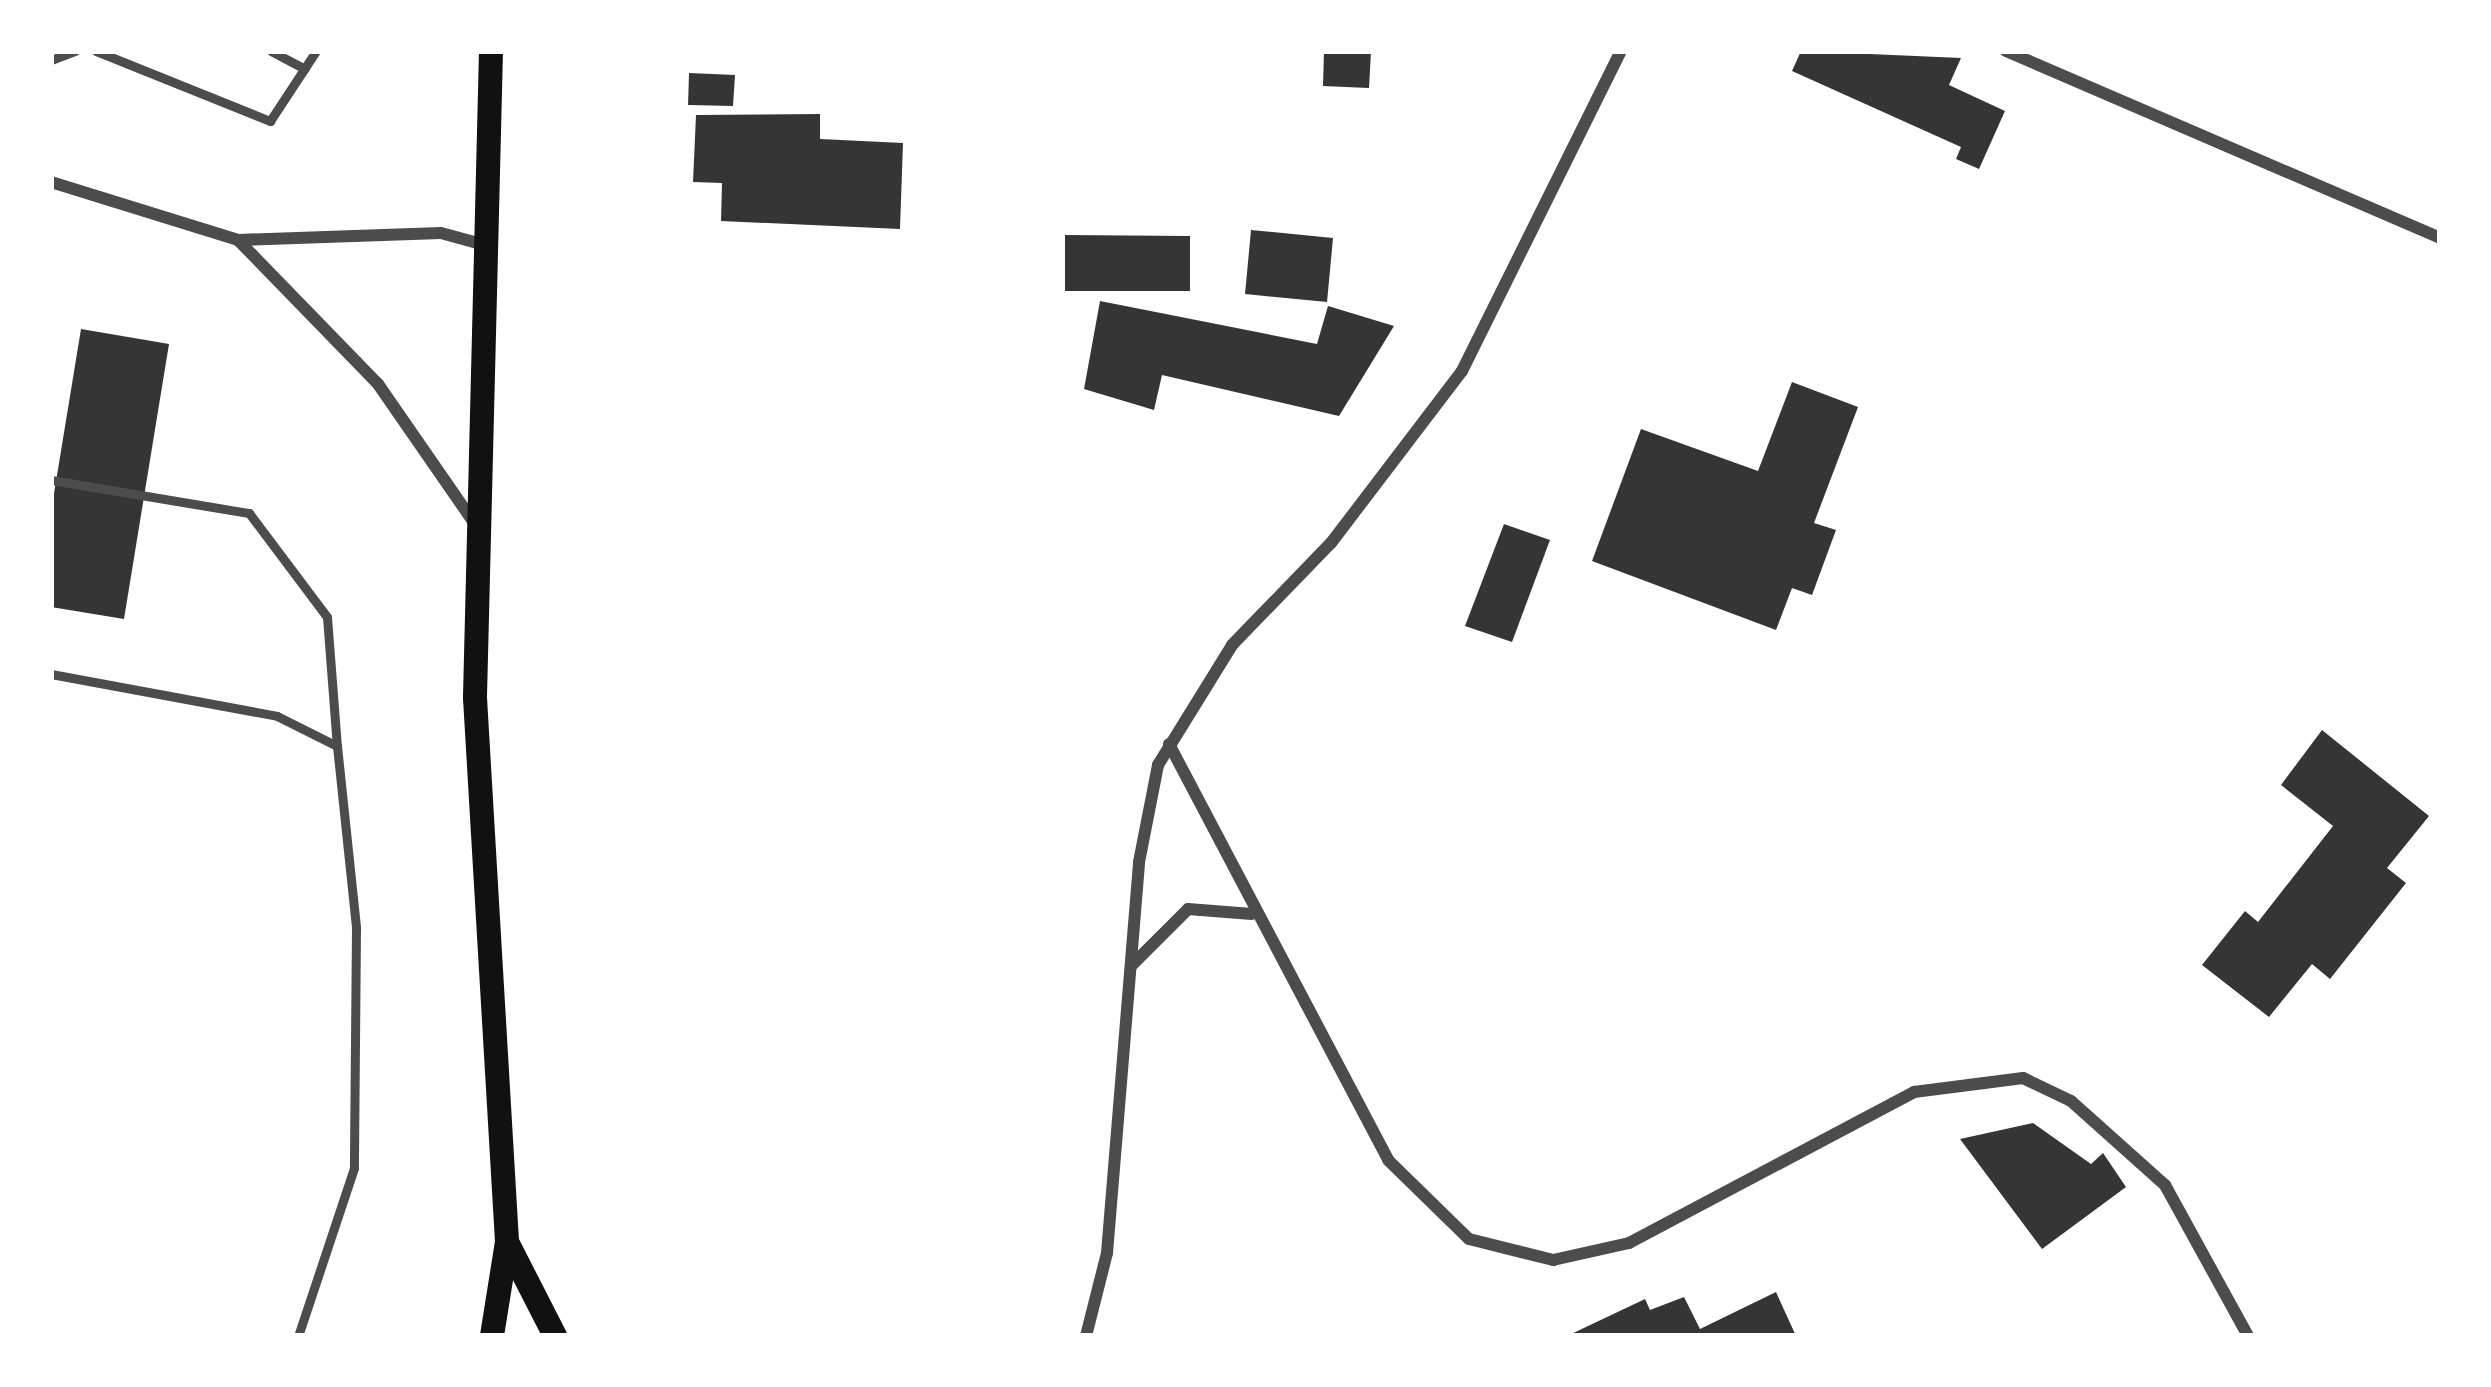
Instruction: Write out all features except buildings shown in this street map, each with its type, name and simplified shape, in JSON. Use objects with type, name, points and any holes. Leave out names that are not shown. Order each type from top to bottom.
[{"type":"main road","points":[[490,51],[478,528],[477,839],[507,1242],[492,1336]]},
{"type":"main road","points":[[507,1242],[555,1336]]},
{"type":"street","points":[[1086,1336],[1107,1253],[1147,808],[1169,744],[1232,645],[1331,543],[1462,371],[1621,51]]},
{"type":"street","points":[[2006,51],[2440,238]]},
{"type":"street","points":[[51,182],[238,240],[441,233],[486,245]]},
{"type":"street","points":[[238,240],[378,384],[478,528]]},
{"type":"street","points":[[1169,744],[1252,914],[1393,1168],[1429,1210],[1494,1250],[1553,1260],[1629,1243],[1914,1092],[2023,1078],[2071,1101],[2165,1185],[2248,1336]]},
{"type":"street","points":[[1131,967],[1188,909],[1252,914]]},
{"type":"lane","points":[[51,60],[75,51]]},
{"type":"lane","points":[[96,51],[270,121],[316,51]]},
{"type":"lane","points":[[271,51],[304,69]]},
{"type":"lane","points":[[51,479],[249,513],[327,616],[356,928],[354,1168],[298,1336]]},
{"type":"lane","points":[[51,674],[277,716],[337,746]]}]
